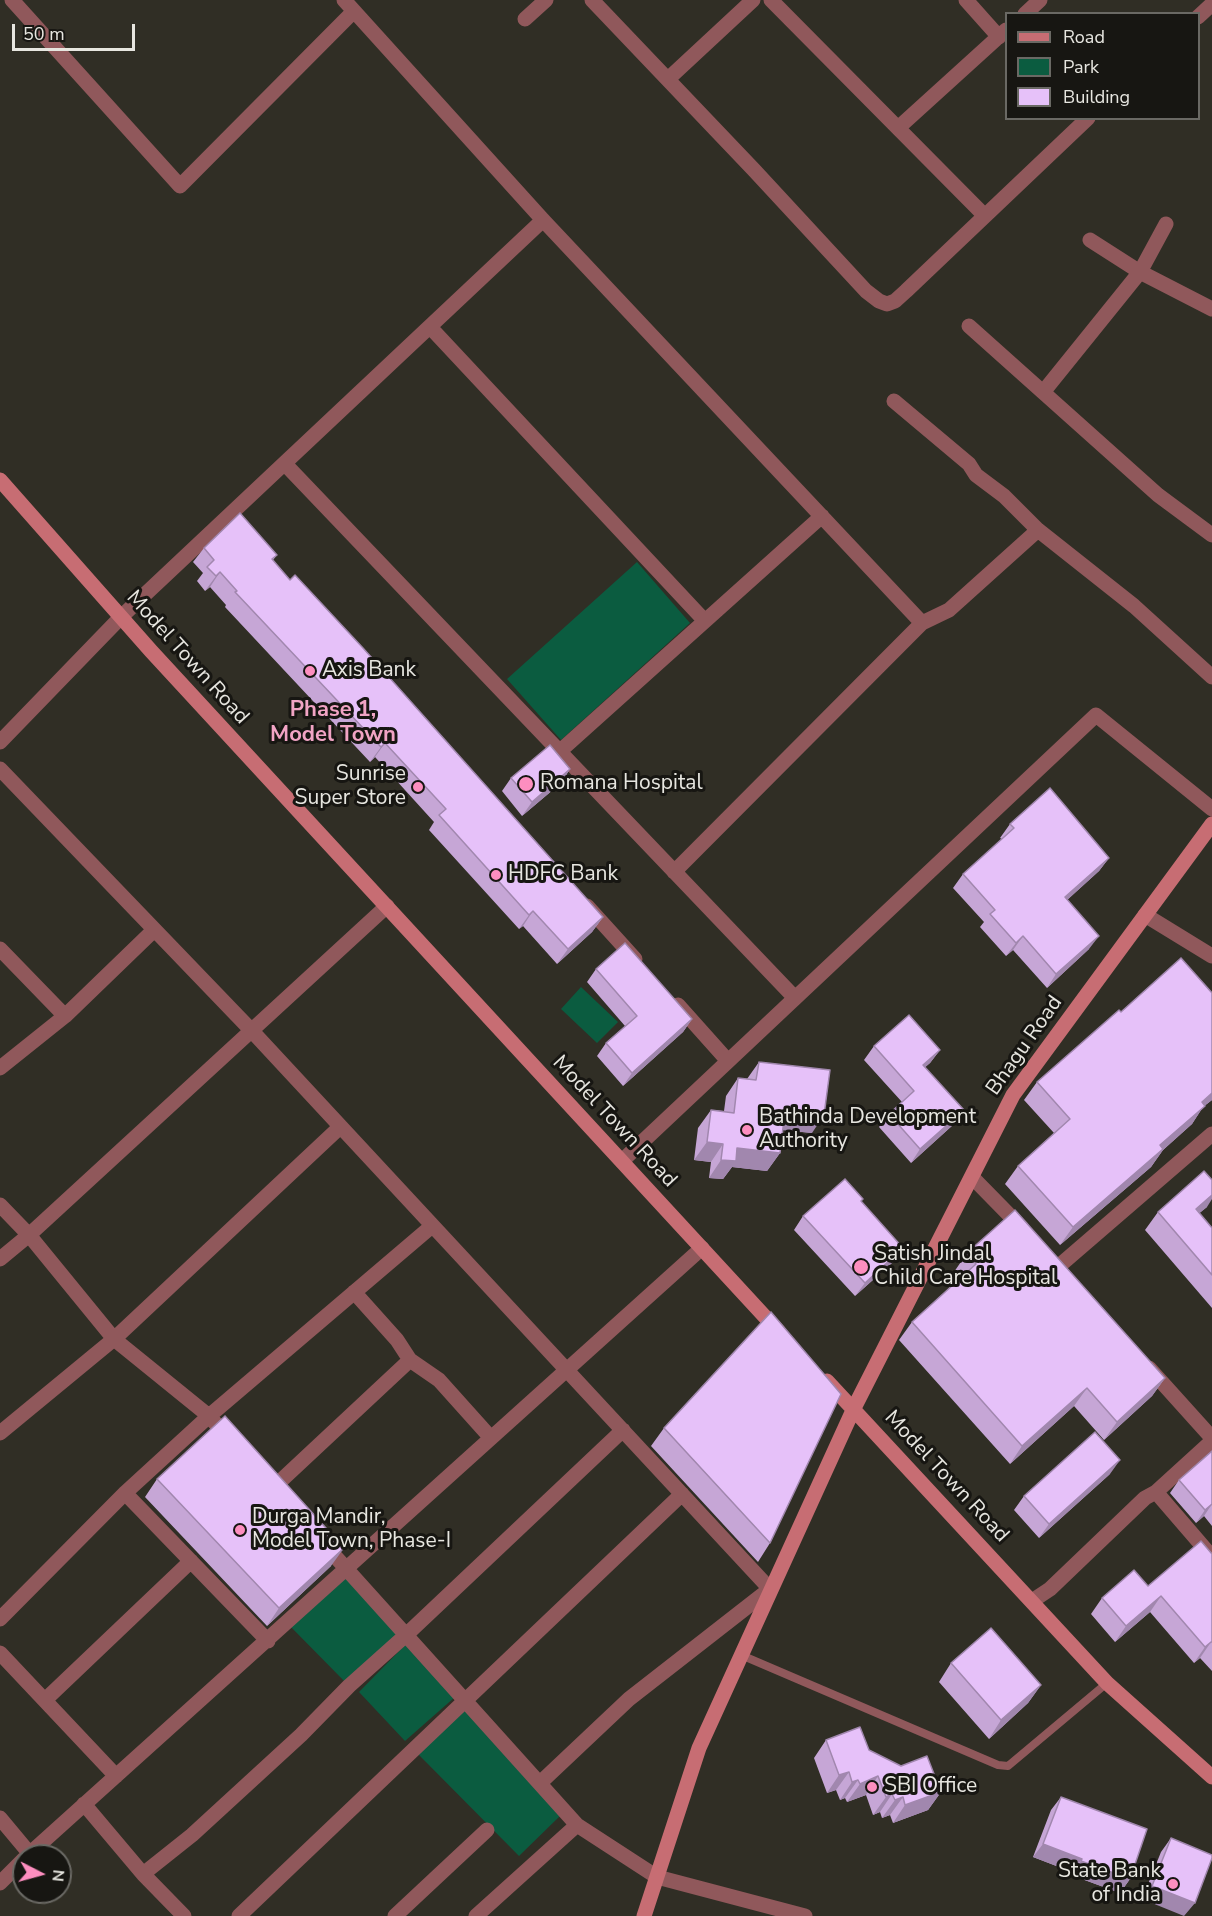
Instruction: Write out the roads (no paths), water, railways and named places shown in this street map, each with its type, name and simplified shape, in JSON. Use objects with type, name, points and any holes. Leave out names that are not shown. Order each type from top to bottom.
[{"type":"main road","name":"Model Town Road","points":[[0,480],[121,617],[786,1339]]},
{"type":"main road","name":"Bhagu Road","points":[[644,1916],[699,1748],[770,1589],[854,1408],[1013,1095],[1212,824]]},
{"type":"main road","name":"Model Town Road","points":[[816,1370],[854,1408],[1107,1683],[1212,1777]]},
{"type":"street","points":[[12,0],[180,186],[349,5],[543,220],[922,623]]},
{"type":"street","points":[[525,19],[546,0]]},
{"type":"street","points":[[592,0],[866,291],[887,304],[895,301],[1086,120]]},
{"type":"street","points":[[668,80],[753,0]]},
{"type":"street","points":[[771,0],[985,216]]},
{"type":"street","points":[[898,128],[1003,34],[966,0]]},
{"type":"street","points":[[1027,12],[1040,0]]},
{"type":"street","points":[[1200,15],[1212,4]]},
{"type":"street","points":[[0,742],[121,617],[235,519],[285,465],[543,220]]},
{"type":"street","points":[[1044,391],[1140,272],[1166,224]]},
{"type":"street","points":[[1090,240],[1140,272],[1212,309]]},
{"type":"street","points":[[969,326],[1158,495],[1212,535]]},
{"type":"street","points":[[430,327],[704,620]]},
{"type":"street","points":[[894,401],[969,464],[976,475],[1004,496],[1038,530],[1134,606],[1212,677]]},
{"type":"street","points":[[285,465],[795,998]]},
{"type":"street","points":[[559,752],[822,516]]},
{"type":"street","points":[[674,872],[922,623],[948,610],[1038,530]]},
{"type":"street","points":[[622,1161],[1096,715],[1212,809]]},
{"type":"street","points":[[0,769],[251,1030],[339,1128],[770,1589],[629,1699],[540,1783]]},
{"type":"street","points":[[576,893],[648,973]]},
{"type":"street","points":[[0,1259],[29,1235],[387,906]]},
{"type":"street","points":[[1145,915],[1212,956]]},
{"type":"street","points":[[0,1068],[65,1016],[154,930]]},
{"type":"street","points":[[0,949],[65,1016]]},
{"type":"street","points":[[664,990],[728,1061]]},
{"type":"street","points":[[0,1433],[114,1339],[339,1128]]},
{"type":"street","points":[[1059,1266],[1212,1134]]},
{"type":"street","points":[[972,1177],[1035,1242]]},
{"type":"street","points":[[0,1205],[29,1235],[114,1339],[209,1416],[237,1448]]},
{"type":"street","points":[[0,1619],[124,1493],[209,1416],[432,1226]]},
{"type":"street","points":[[40,1844],[702,1248]]},
{"type":"street","points":[[354,1292],[397,1340],[410,1360],[439,1380],[491,1438]]},
{"type":"street","points":[[274,1488],[410,1360]]},
{"type":"street","points":[[1032,1601],[1050,1589],[1145,1498],[1156,1492],[1212,1440],[1143,1361]]},
{"type":"street","points":[[143,1874],[192,1835],[301,1735],[349,1686],[623,1430]]},
{"type":"street","points":[[1156,1492],[1212,1557]]},
{"type":"street","points":[[124,1493],[268,1641]]},
{"type":"street","points":[[239,1916],[682,1494]]},
{"type":"street","points":[[313,1532],[577,1825],[657,1877],[805,1916]]},
{"type":"street","points":[[45,1700],[191,1561]]},
{"type":"street","points":[[0,1653],[116,1776]]},
{"type":"street","points":[[84,1804],[143,1874],[184,1916]]},
{"type":"street","points":[[0,1818],[18,1844]]},
{"type":"street","points":[[476,1916],[577,1825]]},
{"type":"street","points":[[395,1916],[487,1830]]},
{"type":"street","points":[[0,1883],[12,1871]]},
{"type":"lane","points":[[741,1655],[998,1765],[1008,1766],[1107,1683]]},
{"type":"place","name":"Axis Bank","points":[[310,671]]},
{"type":"place","name":"Romana Hospital","points":[[526,784]]},
{"type":"place","name":"Sunrise Super Store","points":[[418,787]]},
{"type":"place","name":"HDFC Bank","points":[[496,875]]},
{"type":"place","name":"Bathinda Development Authority","points":[[747,1130]]},
{"type":"place","name":"Satish Jindal Child Care Hospital","points":[[861,1267]]},
{"type":"place","name":"Durga Mandir, Model Town, Phase-I","points":[[240,1530]]},
{"type":"place","name":"SBI Office","points":[[872,1787]]},
{"type":"place","name":"State Bank of India","points":[[1173,1884]]},
{"type":"district","name":"Phase 1, Model Town","points":[[333,724]]}]
